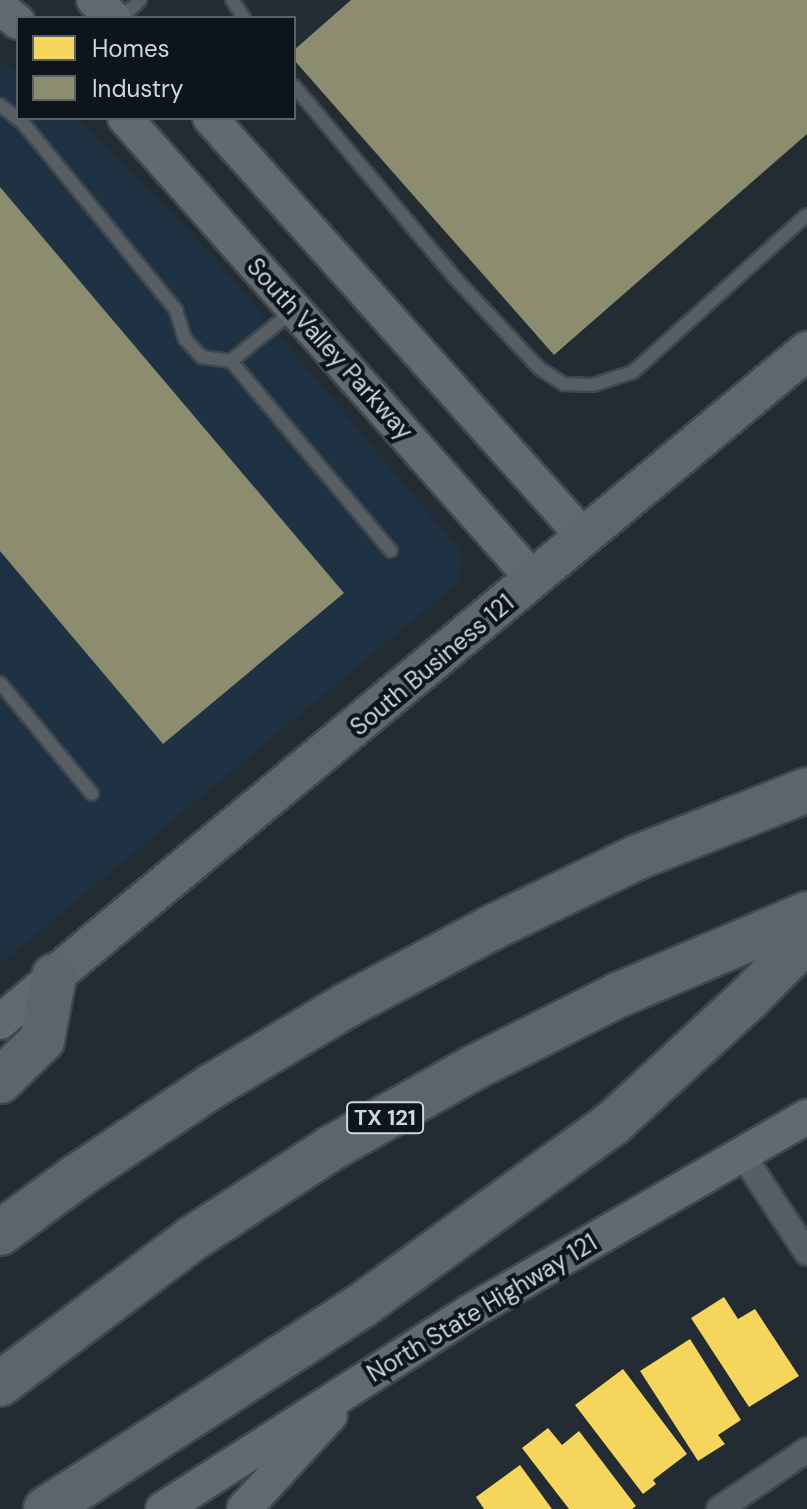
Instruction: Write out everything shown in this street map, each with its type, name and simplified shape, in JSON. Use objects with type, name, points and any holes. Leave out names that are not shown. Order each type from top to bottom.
[{"type":"highway","points":[[0,1233],[76,1177],[212,1086],[347,1005],[491,928],[638,857],[807,790]]},
{"type":"highway","name":"TX 121","points":[[0,1384],[193,1238],[333,1147],[473,1068],[618,995],[807,914]]},
{"type":"highway","points":[[46,1509],[361,1306],[600,1133],[749,998],[807,939]]},
{"type":"highway","points":[[0,1081],[42,1040],[54,976]]},
{"type":"main road","points":[[94,0],[111,16]]},
{"type":"main road","points":[[0,7],[16,20]]},
{"type":"main road","name":"South Valley Parkway","points":[[127,120],[534,580]]},
{"type":"main road","points":[[212,120],[585,538]]},
{"type":"main road","name":"South Business 121","points":[[54,976],[807,351]]},
{"type":"main road","points":[[0,1022],[54,976]]},
{"type":"main road","name":"North State Highway 121","points":[[163,1509],[470,1312],[807,1117]]},
{"type":"main road","points":[[244,1509],[361,1382]]},
{"type":"street","points":[[742,1154],[807,1253]]},
{"type":"street","points":[[719,1509],[807,1450]]},
{"type":"lane","points":[[123,16],[140,0]]},
{"type":"lane","points":[[296,88],[456,279],[539,368],[564,384],[593,385],[633,372],[807,215]]},
{"type":"lane","points":[[0,105],[16,118]]},
{"type":"lane","points":[[19,120],[176,310],[185,339],[202,357],[231,361],[391,551]]},
{"type":"lane","points":[[231,361],[295,309]]},
{"type":"lane","points":[[0,683],[92,794]]},
{"type":"shaded area","points":[[0,60],[16,72],[16,120],[78,120],[83,124],[208,250],[461,552],[459,582],[0,964]]},
{"type":"building: Homes","points":[[724,1297],[738,1319],[755,1309],[799,1376],[749,1407],[691,1318]]},
{"type":"building: Homes","points":[[690,1339],[741,1420],[718,1435],[725,1444],[698,1461],[640,1371]]},
{"type":"building: Homes","points":[[623,1369],[687,1454],[653,1480],[656,1484],[643,1494],[575,1405]]},
{"type":"building: Homes","points":[[548,1428],[562,1445],[579,1431],[636,1506],[632,1509],[569,1509],[522,1448]]},
{"type":"building: Homes","points":[[520,1465],[552,1509],[484,1509],[476,1497]]},
{"type":"building: Industry","points":[[351,0],[807,0],[807,134],[554,355],[296,62],[296,48]]},
{"type":"building: Industry","points":[[0,187],[344,593],[163,744],[0,551]]}]
